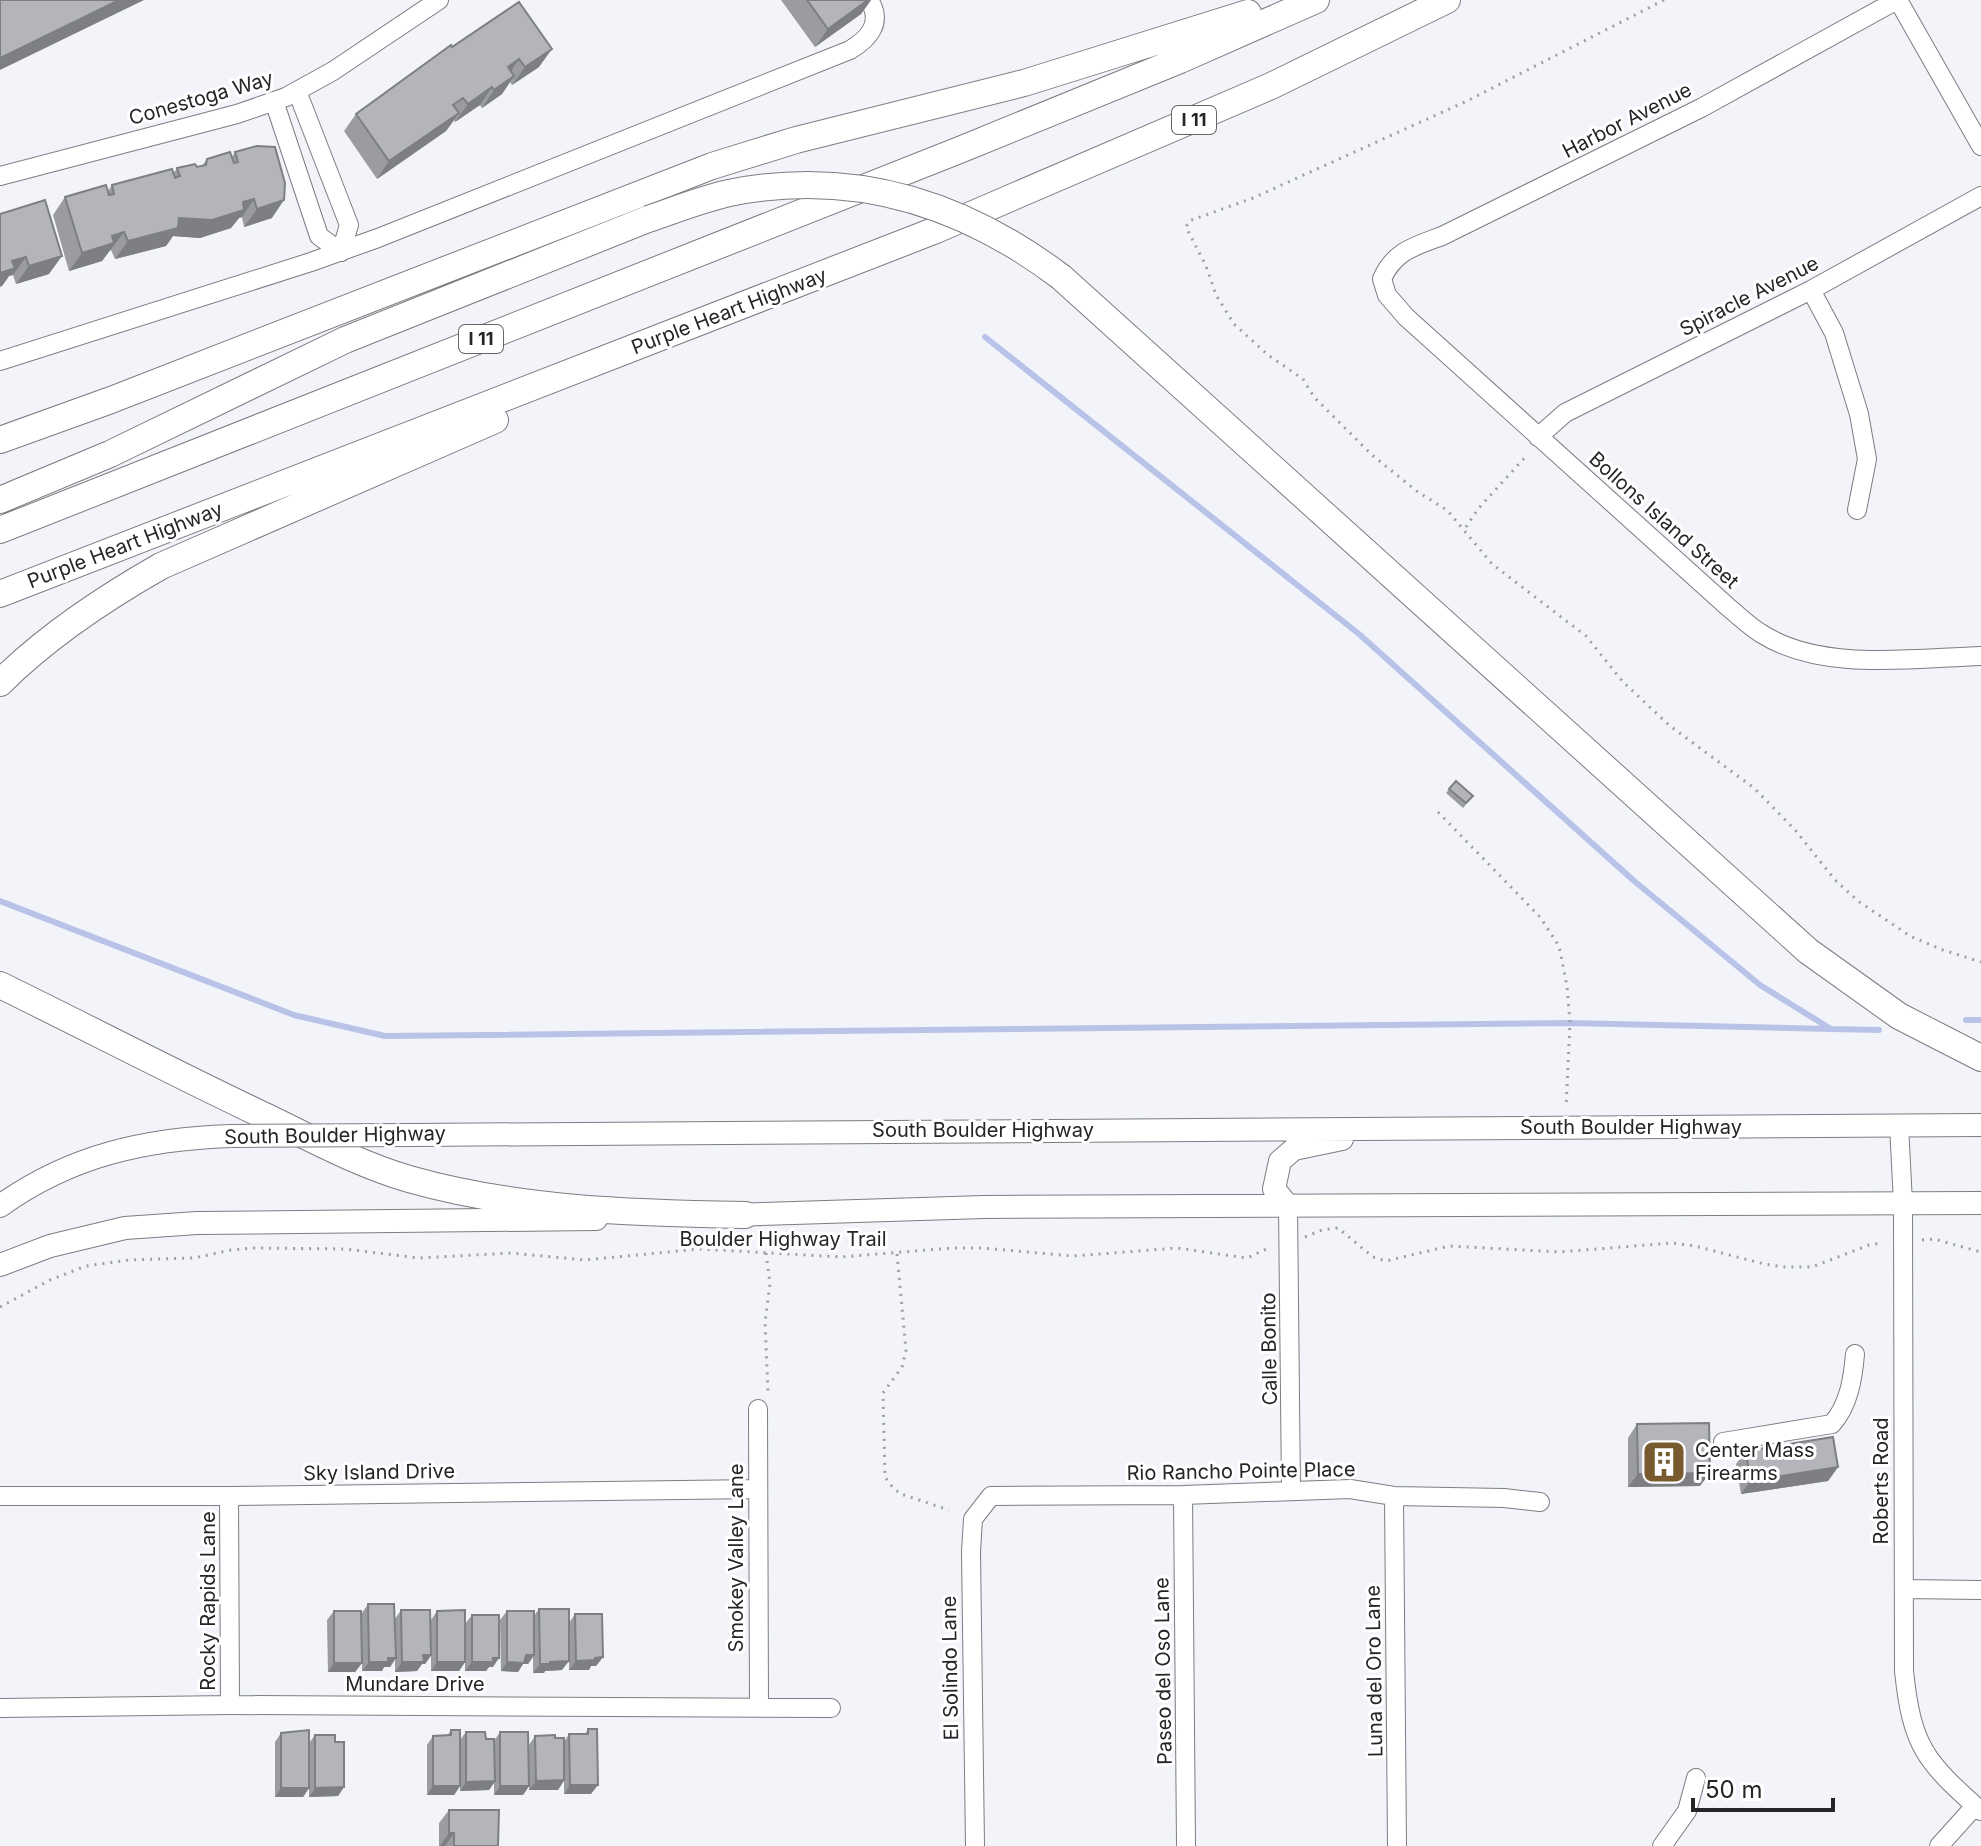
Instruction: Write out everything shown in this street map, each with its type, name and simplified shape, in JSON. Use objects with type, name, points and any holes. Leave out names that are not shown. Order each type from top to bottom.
[{"type":"highway","points":[[0,440],[111,400],[712,166],[796,140],[1024,83],[1287,0]]},
{"type":"highway","name":"I 11","points":[[0,530],[962,149],[1180,60],[1316,0]]},
{"type":"highway","name":"Purple Heart Highway","points":[[0,594],[936,230],[1271,86],[1447,0]]},
{"type":"highway","points":[[0,500],[110,454],[345,340],[648,219],[726,194],[756,188],[790,185],[849,188],[896,195],[959,215],[1011,242],[1061,277],[1808,951],[1899,1016],[1981,1058]]},
{"type":"highway","points":[[0,683],[95,606],[128,584],[186,554],[936,230]]},
{"type":"highway","points":[[0,985],[260,1114],[358,1160],[409,1179],[537,1204],[745,1215]]},
{"type":"main road","name":"South Boulder Highway","points":[[0,1206],[53,1174],[93,1158],[177,1138],[1981,1125]]},
{"type":"main road","points":[[1288,1206],[1274,1189],[1280,1161],[1294,1149],[1343,1139],[1447,1129]]},
{"type":"main road","points":[[0,1265],[88,1235],[125,1228],[197,1223],[560,1220],[984,1207],[1981,1203]]},
{"type":"street","name":"Conestoga Way","points":[[0,176],[237,114],[274,101],[333,71],[439,0]]},
{"type":"street","points":[[0,361],[341,252],[850,50],[861,43],[874,26],[876,17],[869,0]]},
{"type":"street","points":[[1897,0],[1981,146]]},
{"type":"street","name":"Harbor Avenue","points":[[1382,279],[1389,262],[1411,248],[1442,236],[1701,108],[1897,0]]},
{"type":"street","points":[[297,91],[349,225],[341,252]]},
{"type":"street","points":[[274,101],[319,236],[341,252]]},
{"type":"street","points":[[306,197],[334,187]]},
{"type":"street","name":"Spiracle Avenue","points":[[1538,437],[1565,413],[1811,290],[1981,196]]},
{"type":"street","name":"Bollons Island Street","points":[[1382,279],[1387,295],[1406,317],[1728,607],[1762,634],[1795,650],[1835,659],[1981,656]]},
{"type":"street","points":[[1811,290],[1834,333],[1859,414],[1867,459],[1857,510]]},
{"type":"street","name":"Roberts Road","points":[[1899,1125],[1903,1203],[1904,1671],[1914,1731],[1926,1756],[1978,1809]]},
{"type":"street","name":"Calle Bonito","points":[[1288,1206],[1291,1491]]},
{"type":"street","points":[[1723,1442],[1832,1424],[1849,1391],[1855,1354]]},
{"type":"street","name":"Smokey Valley Lane","points":[[758,1409],[759,1707]]},
{"type":"street","name":"Sky Island Drive","points":[[0,1496],[758,1489]]},
{"type":"street","name":"Rio Rancho Pointe Place","points":[[991,1496],[1183,1495],[1350,1489],[1394,1496],[1504,1498],[1540,1502]]},
{"type":"street","name":"Paseo del Oso Lane","points":[[1183,1495],[1186,1846]]},
{"type":"street","name":"Rocky Rapids Lane","points":[[229,1496],[230,1705]]},
{"type":"street","name":"El Solindo Lane","points":[[975,1846],[971,1552],[973,1519],[991,1496]]},
{"type":"street","name":"Luna del Oro Lane","points":[[1394,1496],[1397,1846]]},
{"type":"street","points":[[1904,1589],[1981,1590]]},
{"type":"street","name":"Mundare Drive","points":[[0,1708],[230,1705],[831,1708]]},
{"type":"street","points":[[1662,1846],[1687,1811],[1696,1778]]},
{"type":"street","points":[[1939,1846],[1978,1809]]},
{"type":"path","points":[[1664,0],[1467,101],[1253,198],[1187,223],[1186,227],[1206,266],[1216,295],[1234,324],[1268,355],[1303,379],[1314,397],[1372,455],[1411,487],[1447,510],[1465,528],[1483,555],[1586,636],[1623,682],[1670,726],[1754,788],[1796,831],[1835,880],[1858,901],[1910,936],[1981,962]]},
{"type":"path","points":[[1465,528],[1478,509],[1521,464],[1538,437]]},
{"type":"path","points":[[1438,812],[1540,917],[1559,946],[1570,1023],[1566,1127]]},
{"type":"path","name":"Boulder Highway Trail","points":[[0,1307],[50,1280],[86,1266],[129,1260],[194,1258],[253,1248],[345,1249],[419,1258],[511,1253],[584,1260],[700,1249],[841,1257],[922,1249],[982,1248],[1073,1256],[1177,1248],[1247,1258],[1266,1248],[1338,1228],[1361,1249],[1386,1261],[1449,1246],[1559,1252],[1672,1243],[1785,1267],[1812,1267],[1869,1245],[1902,1241],[1934,1239],[1981,1252]]},
{"type":"path","points":[[758,1409],[769,1398],[765,1322],[770,1284],[766,1253]]},
{"type":"path","points":[[897,1253],[906,1350],[902,1367],[883,1393],[885,1477],[901,1494],[949,1510]]},
{"type":"building","points":[[0,0],[119,0],[0,58]]},
{"type":"building","points":[[807,0],[868,0],[828,29]]},
{"type":"building","points":[[519,2],[552,49],[525,67],[519,59],[508,67],[514,76],[468,104],[463,98],[453,105],[459,113],[389,161],[356,114],[451,45]]},
{"type":"building","points":[[257,146],[275,147],[285,183],[284,200],[257,209],[254,199],[243,202],[244,210],[212,220],[179,218],[178,228],[128,241],[124,232],[112,236],[114,243],[82,253],[65,197],[106,185],[109,195],[114,194],[112,185],[172,169],[175,178],[180,176],[177,168],[206,165],[207,159],[230,152],[234,163],[238,162],[235,152]]},
{"type":"building","points":[[45,200],[62,256],[29,266],[26,257],[12,261],[15,268],[0,273],[0,214]]},
{"type":"building","points":[[1456,781],[1473,796],[1466,803],[1449,789]]},
{"type":"building","name":"Center Mass Firearms","points":[[1709,1423],[1710,1473],[1638,1474],[1637,1424]]},
{"type":"building","points":[[1833,1437],[1838,1467],[1750,1481],[1746,1451]]},
{"type":"building","points":[[368,1604],[394,1604],[396,1658],[388,1658],[388,1662],[369,1662]]},
{"type":"building","points":[[539,1609],[569,1609],[569,1661],[540,1664]]},
{"type":"building","points":[[401,1610],[430,1610],[431,1655],[423,1655],[424,1662],[402,1662]]},
{"type":"building","points":[[465,1610],[465,1662],[437,1662],[437,1611]]},
{"type":"building","points":[[334,1611],[361,1611],[362,1663],[334,1663]]},
{"type":"building","points":[[507,1611],[534,1611],[534,1655],[526,1655],[524,1663],[507,1662]]},
{"type":"building","points":[[575,1614],[602,1614],[603,1657],[576,1661]]},
{"type":"building","points":[[472,1615],[499,1615],[499,1658],[493,1658],[493,1662],[472,1662]]},
{"type":"building","points":[[588,1729],[597,1729],[598,1785],[570,1785],[569,1734],[588,1734]]},
{"type":"building","points":[[309,1730],[309,1788],[281,1788],[281,1733]]},
{"type":"building","points":[[451,1730],[460,1730],[460,1786],[433,1786],[433,1736],[451,1735]]},
{"type":"building","points":[[466,1732],[485,1732],[486,1739],[494,1739],[495,1781],[466,1782]]},
{"type":"building","points":[[500,1732],[528,1732],[529,1786],[500,1786]]},
{"type":"building","points":[[315,1735],[335,1735],[335,1742],[344,1742],[344,1787],[315,1788]]},
{"type":"building","points":[[555,1735],[555,1738],[564,1738],[564,1780],[536,1781],[535,1736]]},
{"type":"building","points":[[449,1810],[499,1810],[498,1846],[454,1846],[454,1833],[449,1833]]},
{"type":"waterway","points":[[985,337],[1359,634],[1633,880],[1760,985],[1831,1029],[1879,1030]]},
{"type":"waterway","points":[[0,901],[294,1015],[385,1036],[1570,1023],[1831,1029]]},
{"type":"waterway","points":[[1966,1020],[1981,1020]]},
{"type":"place","name":"Center Mass Firearms","points":[[1664,1462]]}]
